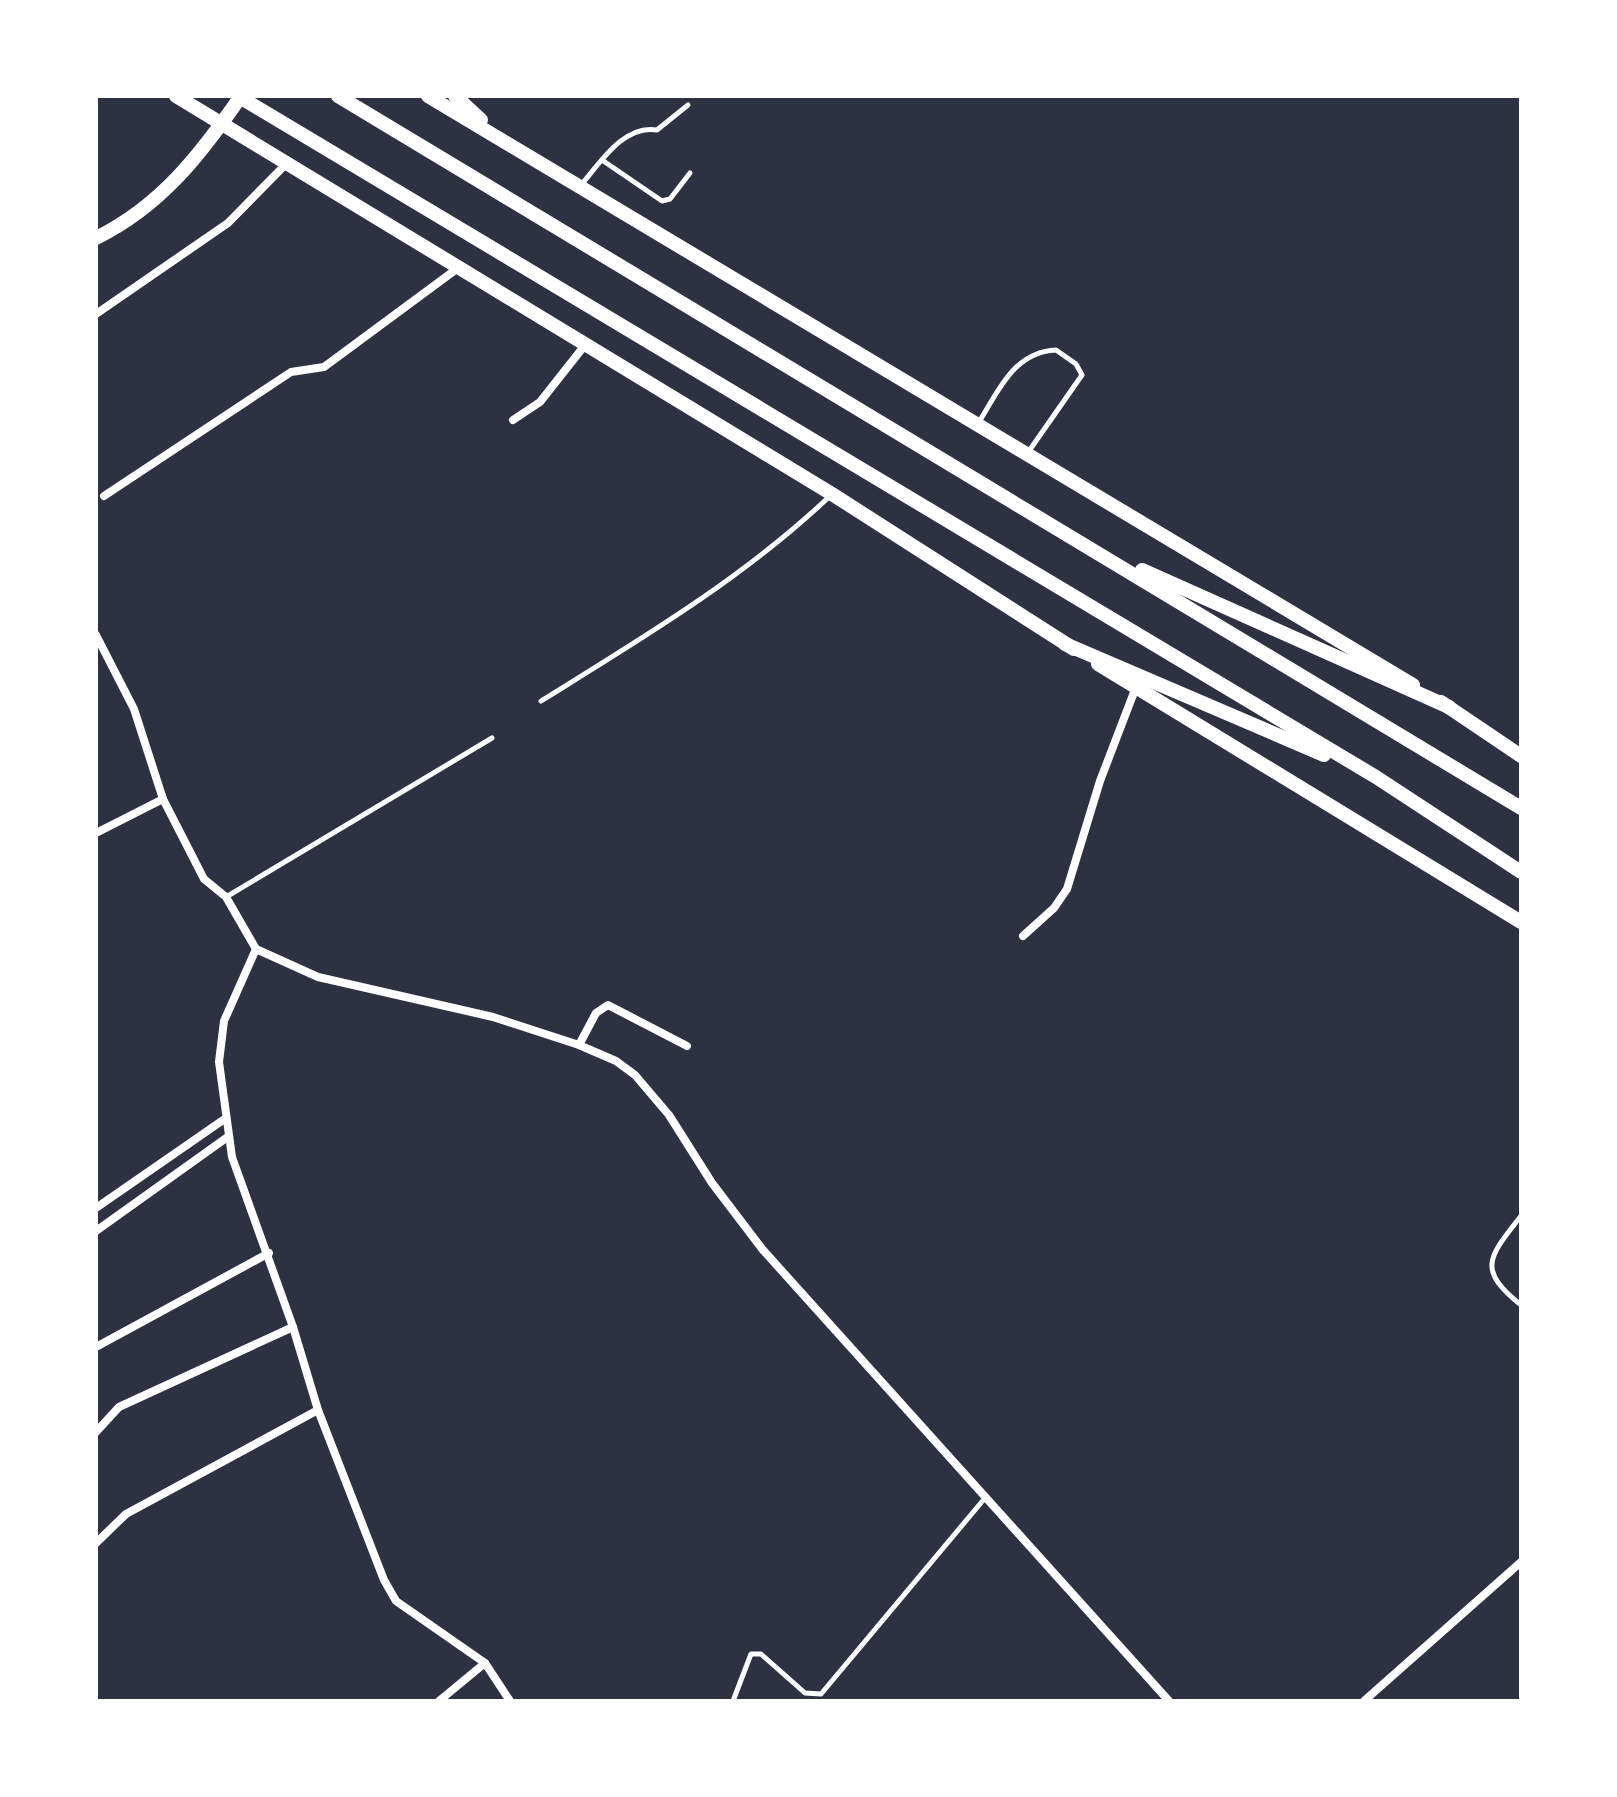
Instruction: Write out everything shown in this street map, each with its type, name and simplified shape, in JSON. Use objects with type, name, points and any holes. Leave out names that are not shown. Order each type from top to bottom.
[{"type":"main road","points":[[176,96],[832,494],[1065,644],[1521,922]]},
{"type":"main road","points":[[96,238],[117,228],[164,194],[204,150],[240,96],[1376,777],[1521,872]]},
{"type":"main road","points":[[338,96],[1521,808]]},
{"type":"main road","points":[[428,96],[1449,707],[1521,756]]},
{"type":"main road","points":[[455,96],[521,151]]},
{"type":"main road","points":[[1087,546],[1449,707]]},
{"type":"main road","points":[[1065,644],[1376,777]]},
{"type":"street","points":[[96,314],[228,223],[287,163]]},
{"type":"street","points":[[104,496],[291,372],[324,367],[458,268]]},
{"type":"street","points":[[513,420],[540,402],[585,345]]},
{"type":"street","points":[[96,635],[134,709],[163,799],[204,879],[226,897],[256,949],[318,977],[493,1017],[579,1045],[616,1061],[635,1075],[669,1115],[712,1183],[763,1250],[1169,1701]]},
{"type":"street","points":[[1023,936],[1054,908],[1067,889],[1100,781],[1136,686]]},
{"type":"street","points":[[96,833],[163,799]]},
{"type":"street","points":[[256,949],[224,1021],[220,1041],[232,1157],[269,1253],[318,1410],[384,1580],[396,1601],[485,1663],[510,1701]]},
{"type":"street","points":[[579,1045],[596,1013],[608,1005],[687,1046]]},
{"type":"street","points":[[96,1208],[226,1118]]},
{"type":"street","points":[[96,1231],[229,1136]]},
{"type":"street","points":[[96,1347],[269,1253]]},
{"type":"street","points":[[96,1432],[119,1407],[293,1327]]},
{"type":"street","points":[[96,1543],[126,1514],[318,1410]]},
{"type":"street","points":[[1364,1701],[1521,1562]]},
{"type":"street","points":[[439,1701],[485,1663]]},
{"type":"lane","points":[[580,186],[628,136],[639,129],[657,130],[688,105]]},
{"type":"lane","points":[[602,160],[662,201],[670,199],[690,173]]},
{"type":"lane","points":[[978,423],[1012,369],[1028,356],[1056,350],[1076,364],[1082,375],[1028,453]]},
{"type":"lane","points":[[541,701],[661,626],[789,536],[832,494]]},
{"type":"lane","points":[[226,897],[492,738]]},
{"type":"lane","points":[[1521,1216],[1493,1253],[1491,1266],[1493,1278],[1500,1289],[1521,1305]]},
{"type":"lane","points":[[733,1701],[751,1654],[761,1654],[805,1693],[821,1694],[986,1497]]}]
